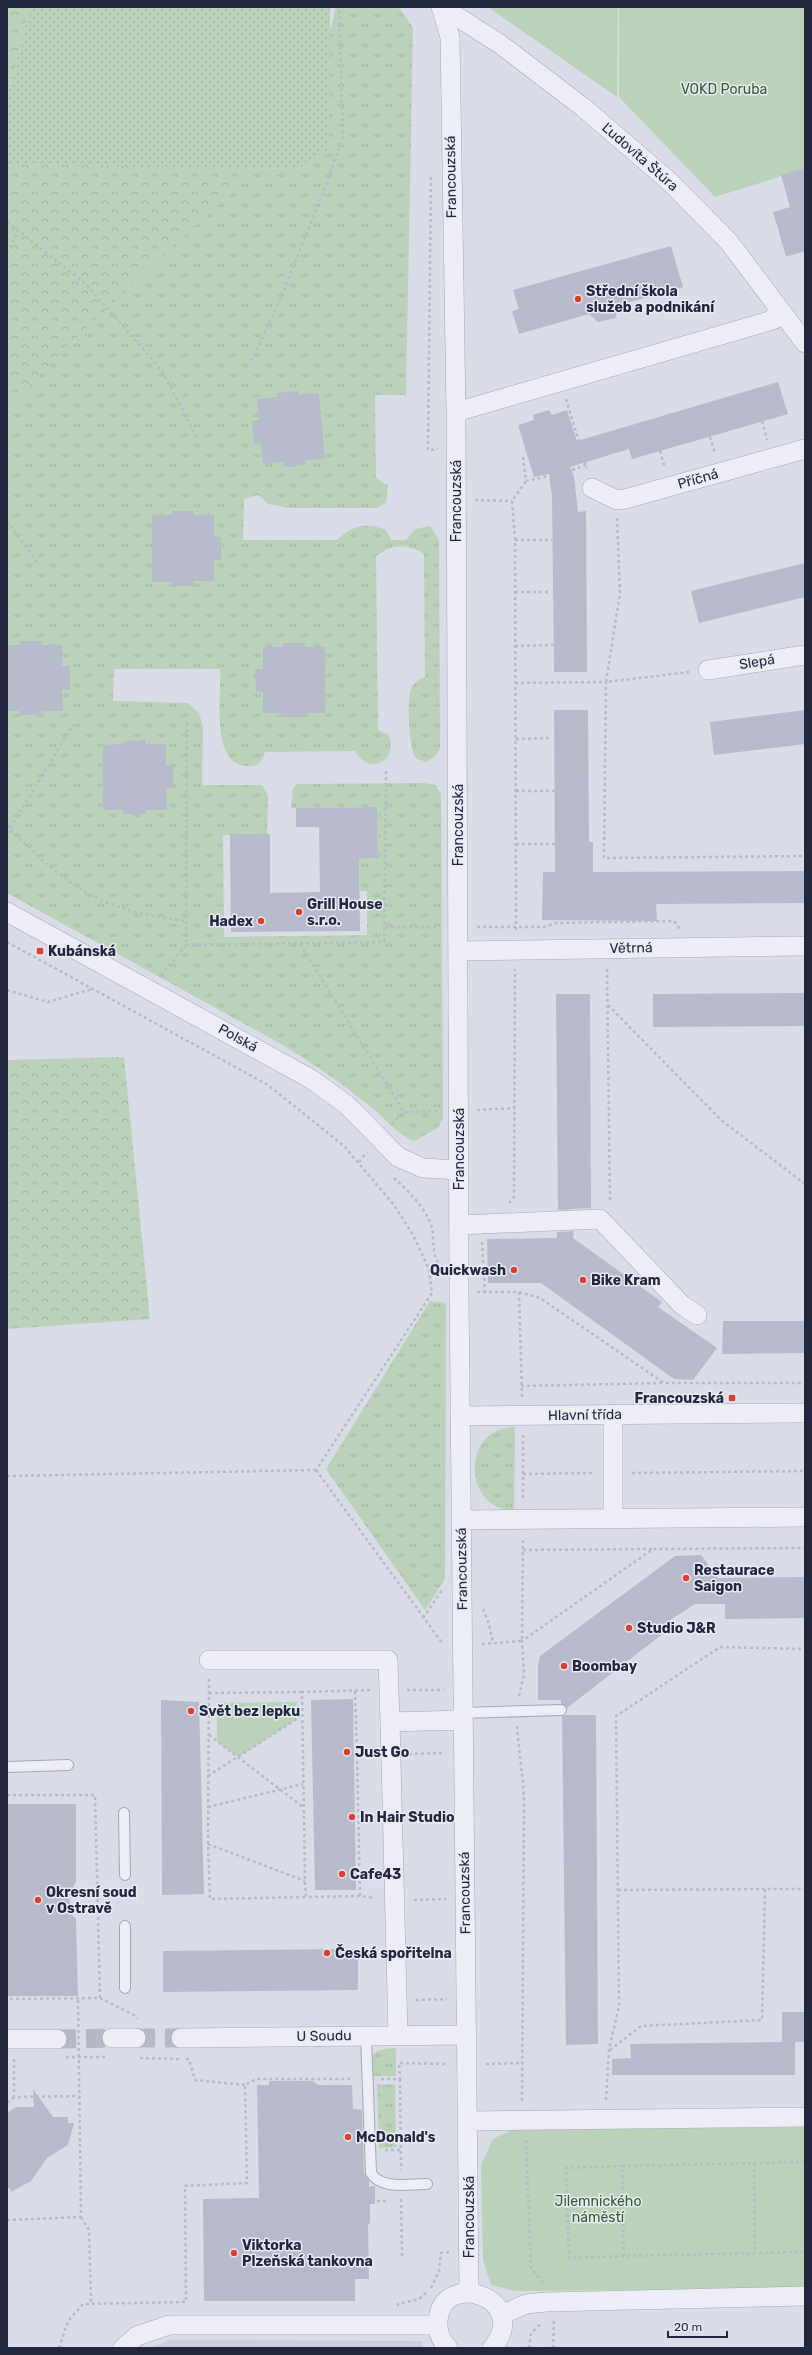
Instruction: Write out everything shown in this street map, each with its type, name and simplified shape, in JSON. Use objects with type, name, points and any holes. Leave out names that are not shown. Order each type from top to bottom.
[{"type":"street","name":"Ľudovíta Štúra","points":[[441,7],[500,44],[548,81],[670,182],[729,242],[805,343]]},
{"type":"street","name":"Francouzská","points":[[441,7],[450,37],[456,412],[459,1226],[466,1292],[460,1416],[467,2064],[469,2120],[469,2292]]},
{"type":"street","points":[[456,412],[773,320],[778,308]]},
{"type":"street","name":"Příčná","points":[[616,500],[805,449]]},
{"type":"street","points":[[592,488],[616,500]]},
{"type":"street","name":"Slepá","points":[[708,670],[805,655]]},
{"type":"street","name":"Polská","points":[[7,912],[311,1079],[347,1105],[398,1157],[409,1164],[423,1168],[459,1170]]},
{"type":"street","name":"Větrná","points":[[458,951],[805,946]]},
{"type":"street","points":[[459,1226],[600,1218],[682,1305],[697,1315]]},
{"type":"street","name":"Hlavní třída","points":[[460,1416],[805,1413]]},
{"type":"street","points":[[613,1414],[613,1519]]},
{"type":"street","points":[[461,1520],[805,1517]]},
{"type":"street","points":[[209,1660],[388,1660],[393,1900],[398,2036]]},
{"type":"street","points":[[390,1722],[463,1716]]},
{"type":"street","name":"U Soudu","points":[[181,2038],[467,2035]]},
{"type":"street","points":[[7,2039],[57,2039]]},
{"type":"street","points":[[469,2120],[805,2117]]},
{"type":"street","points":[[448,2348],[442,2341],[438,2326],[439,2317],[446,2302],[461,2294],[469,2292],[485,2296],[492,2301],[501,2315],[501,2333],[492,2348]]},
{"type":"street","points":[[501,2315],[526,2304],[546,2302],[805,2296]]},
{"type":"street","points":[[123,2348],[137,2336],[169,2325],[438,2326]]},
{"type":"lane","points":[[463,1716],[562,1710]]},
{"type":"lane","points":[[7,1767],[68,1765]]},
{"type":"lane","points":[[124,1813],[124,1875]]},
{"type":"lane","points":[[125,1926],[125,1988]]},
{"type":"lane","points":[[366,2036],[366,2079],[371,2173],[379,2182],[426,2184]]},
{"type":"path","points":[[251,361],[277,307],[327,183],[343,137],[339,7]]},
{"type":"path","points":[[428,450],[431,175]]},
{"type":"path","points":[[7,222],[86,284],[162,371],[197,438]]},
{"type":"path","points":[[7,253],[18,231]]},
{"type":"path","points":[[569,410],[579,441]]},
{"type":"path","points":[[485,1292],[482,1231],[514,1197],[516,739],[515,540],[512,501],[526,481],[523,457]]},
{"type":"path","points":[[572,470],[586,465]]},
{"type":"path","points":[[526,481],[549,476]]},
{"type":"path","points":[[472,500],[512,501]]},
{"type":"path","points":[[616,500],[620,593],[606,682],[604,858],[805,856]]},
{"type":"path","points":[[7,521],[37,562]]},
{"type":"path","points":[[515,540],[552,540]]},
{"type":"path","points":[[515,592],[551,592]]},
{"type":"path","points":[[515,646],[553,645]]},
{"type":"path","points":[[515,683],[606,682],[708,670]]},
{"type":"path","points":[[148,989],[186,945],[187,723]]},
{"type":"path","points":[[7,833],[73,725]]},
{"type":"path","points":[[516,739],[552,738]]},
{"type":"path","points":[[186,945],[384,942],[386,771]]},
{"type":"path","points":[[516,791],[555,791]]},
{"type":"path","points":[[7,825],[54,872],[94,898],[143,915],[185,921]]},
{"type":"path","points":[[516,844],[555,844]]},
{"type":"path","points":[[385,927],[442,927]]},
{"type":"path","points":[[471,927],[516,927]]},
{"type":"path","points":[[7,942],[268,1085],[344,1146],[394,1205],[413,1235],[430,1269],[432,1293],[316,1470]]},
{"type":"path","points":[[300,944],[404,1112],[515,1108]]},
{"type":"path","points":[[600,1218],[610,1212],[607,962]]},
{"type":"path","points":[[7,990],[48,1002],[92,989]]},
{"type":"path","points":[[608,1005],[721,1120],[805,1184]]},
{"type":"path","points":[[374,1156],[368,1151],[378,1137]]},
{"type":"path","points":[[390,1173],[412,1196],[430,1222],[434,1257],[466,1292],[519,1292],[540,1298],[664,1383]]},
{"type":"path","points":[[519,1292],[522,1404]]},
{"type":"path","points":[[432,1293],[437,1293]]},
{"type":"path","points":[[522,1386],[805,1382]]},
{"type":"path","points":[[522,1429],[522,1641],[524,1674],[516,1712],[518,1750],[523,1771],[524,1801],[522,2100],[525,2120],[531,2268],[546,2286],[546,2316],[531,2334],[529,2348]]},
{"type":"path","points":[[7,1476],[316,1470]]},
{"type":"path","points":[[316,1470],[433,1632],[445,1646],[522,1641],[653,1549]]},
{"type":"path","points":[[523,1474],[805,1471]]},
{"type":"path","points":[[523,1550],[805,1548]]},
{"type":"path","points":[[606,2100],[610,2050],[619,2006],[616,1716],[720,1647],[805,1649]]},
{"type":"path","points":[[209,1660],[208,1844],[210,1899],[360,1896],[393,1900],[446,1899]]},
{"type":"path","points":[[209,1693],[444,1690],[444,1683]]},
{"type":"path","points":[[355,1690],[360,1896]]},
{"type":"path","points":[[302,1692],[306,1897]]},
{"type":"path","points":[[208,1776],[302,1716]]},
{"type":"path","points":[[208,1735],[304,1807]]},
{"type":"path","points":[[357,1755],[445,1753],[445,1760]]},
{"type":"path","points":[[208,1807],[303,1784]]},
{"type":"path","points":[[7,1795],[95,1795],[100,1998],[7,1999]]},
{"type":"path","points":[[208,1844],[305,1881]]},
{"type":"path","points":[[610,2050],[641,2026],[762,2020],[765,1889]]},
{"type":"path","points":[[618,1890],[805,1889]]},
{"type":"path","points":[[446,1892],[446,1907]]},
{"type":"path","points":[[447,1992],[447,2005]]},
{"type":"path","points":[[78,1998],[81,2217],[89,2230],[91,2303]]},
{"type":"path","points":[[408,2000],[447,1999]]},
{"type":"path","points":[[14,2097],[14,2056],[21,2056]]},
{"type":"path","points":[[64,2057],[107,2057]]},
{"type":"path","points":[[136,2058],[189,2059],[195,2080],[245,2085],[256,2079],[400,2079]]},
{"type":"path","points":[[402,2257],[399,2063],[523,2063]]},
{"type":"path","points":[[448,2064],[448,2072]]},
{"type":"path","points":[[59,2348],[68,2321],[83,2304],[186,2302],[185,2186],[247,2183],[245,2085]]},
{"type":"path","points":[[7,2103],[14,2097],[79,2096]]},
{"type":"path","points":[[805,2162],[566,2168],[569,2258],[805,2252]]},
{"type":"path","points":[[754,2163],[755,2253]]},
{"type":"path","points":[[622,2166],[624,2256]]},
{"type":"path","points":[[7,2220],[81,2217]]},
{"type":"path","points":[[398,2325],[398,2304],[419,2299],[429,2290],[439,2271],[441,2253],[450,2252],[450,2244]]},
{"type":"shaded area","points":[[171,2340],[422,2341],[423,2348],[149,2348]]},
{"type":"green space","points":[[7,7],[30,7],[10,90],[7,89]]},
{"type":"green space","points":[[30,7],[330,7],[329,148],[297,169],[7,164],[7,89],[10,90]]},
{"type":"green space","points":[[336,7],[399,7],[413,28],[406,395],[375,395],[376,478],[388,486],[386,503],[376,508],[288,508],[269,504],[258,495],[244,499],[243,540],[337,540],[354,528],[360,526],[372,526],[386,530],[391,540],[406,540],[415,529],[430,526],[439,540],[440,748],[436,756],[426,762],[415,758],[411,744],[409,715],[410,692],[415,683],[425,677],[424,554],[411,548],[400,546],[388,549],[376,556],[378,730],[389,735],[391,744],[386,759],[381,762],[374,764],[367,763],[361,759],[355,751],[265,752],[262,760],[257,765],[251,766],[238,764],[229,756],[223,743],[220,728],[220,669],[114,669],[113,701],[188,703],[199,713],[203,727],[202,785],[262,785],[268,796],[267,834],[223,835],[224,937],[367,935],[367,891],[360,891],[359,859],[378,858],[377,807],[291,808],[293,789],[297,784],[425,783],[435,785],[441,794],[443,1118],[438,1128],[414,1141],[396,1130],[371,1107],[339,1082],[283,1045],[7,893],[7,164],[297,169]]},
{"type":"green space","points":[[488,7],[618,7],[617,97]]},
{"type":"green space","name":"VOKD Poruba","points":[[619,7],[805,7],[805,251],[787,257],[775,212],[791,208],[782,176],[715,197],[619,97]]},
{"type":"green space","points":[[7,164],[259,168],[162,256],[99,316],[7,409]]},
{"type":"green space","points":[[124,1057],[150,1319],[7,1329],[7,1060]]},
{"type":"green space","points":[[430,1301],[446,1303],[445,1579],[425,1610],[326,1469]]},
{"type":"green space","points":[[515,1427],[514,1510],[497,1507],[485,1497],[477,1484],[475,1469],[477,1454],[484,1440],[497,1431]]},
{"type":"green space","points":[[297,1702],[297,1719],[238,1757],[217,1741],[217,1703]]},
{"type":"green space","points":[[396,2048],[396,2076],[372,2076],[373,2057],[377,2051]]},
{"type":"green space","points":[[377,2084],[395,2085],[396,2147],[379,2148]]},
{"type":"green space","name":"Jilemnického náměstí","points":[[805,2127],[805,2289],[515,2291],[491,2285],[483,2260],[481,2165],[493,2139],[511,2130]]},
{"type":"building","points":[[805,168],[805,251],[786,256],[773,212],[790,207],[781,175]]},
{"type":"building","name":"Střední škola služeb a podnikání","points":[[671,246],[683,287],[617,306],[616,318],[598,322],[589,314],[519,334],[512,311],[519,309],[513,290]]},
{"type":"building","points":[[778,382],[788,414],[632,459],[629,449],[570,467],[574,476],[578,512],[586,511],[587,672],[554,672],[552,496],[549,474],[534,477],[518,425],[534,420],[533,415],[549,410],[552,415],[567,410],[577,441]]},
{"type":"building","points":[[299,391],[299,395],[319,393],[325,459],[305,460],[306,464],[284,467],[283,462],[263,464],[261,443],[254,444],[252,421],[259,420],[257,399],[277,397],[277,393]]},
{"type":"building","points":[[172,511],[193,511],[194,515],[214,515],[214,536],[221,537],[221,560],[214,560],[214,581],[194,581],[194,586],[172,586],[172,582],[152,582],[152,515],[172,515]]},
{"type":"building","points":[[805,563],[805,597],[699,623],[691,591]]},
{"type":"building","points":[[20,641],[42,641],[42,645],[62,645],[62,666],[70,666],[70,690],[62,689],[63,711],[42,711],[42,715],[20,715],[19,711],[7,711],[7,645],[20,645]]},
{"type":"building","points":[[283,643],[305,643],[305,647],[325,647],[325,713],[305,713],[304,717],[284,717],[283,713],[263,713],[263,692],[256,692],[255,669],[263,669],[263,647],[283,647]]},
{"type":"building","points":[[554,710],[588,710],[589,842],[593,842],[593,872],[805,871],[805,903],[656,904],[657,921],[542,920],[543,872],[555,872]]},
{"type":"building","points":[[805,710],[805,744],[714,755],[710,722]]},
{"type":"building","points":[[146,740],[146,744],[166,744],[166,766],[173,765],[173,788],[166,788],[167,810],[146,810],[146,814],[123,814],[123,810],[103,810],[103,745],[123,744],[124,741]]},
{"type":"building","points":[[377,807],[378,858],[359,859],[360,931],[231,932],[230,834],[270,834],[270,893],[320,892],[319,827],[296,827],[296,808]]},
{"type":"building","points":[[805,993],[805,1026],[653,1027],[653,994]]},
{"type":"building","points":[[556,994],[590,994],[591,1208],[558,1210]]},
{"type":"building","points":[[574,1231],[573,1238],[662,1302],[658,1307],[717,1348],[693,1380],[674,1379],[541,1283],[488,1283],[487,1239],[557,1238],[557,1232]]},
{"type":"building","points":[[723,1321],[805,1321],[805,1353],[722,1354]]},
{"type":"building","points":[[701,1555],[718,1578],[805,1577],[805,1618],[725,1619],[725,1604],[695,1604],[661,1626],[665,1632],[567,1708],[561,1704],[561,1700],[538,1700],[538,1666],[540,1656],[675,1556]]},
{"type":"building","points":[[353,1699],[356,1890],[315,1890],[311,1700]]},
{"type":"building","points":[[161,1700],[199,1702],[204,1894],[162,1895]]},
{"type":"building","points":[[596,1715],[598,2044],[566,2045],[562,1716]]},
{"type":"building","name":"Okresní soud v Ostravě","points":[[7,1804],[76,1804],[76,1881],[69,1897],[73,1917],[76,1918],[78,1996],[7,1996]]},
{"type":"building","points":[[358,1949],[358,1990],[163,1992],[163,1951]]},
{"type":"building","points":[[782,2012],[805,2012],[805,2042],[795,2042],[795,2075],[612,2075],[612,2059],[631,2058],[630,2044],[782,2042]]},
{"type":"building","points":[[269,2081],[313,2081],[318,2085],[352,2085],[353,2109],[362,2110],[364,2173],[369,2181],[369,2187],[375,2186],[375,2204],[370,2204],[370,2223],[368,2224],[369,2279],[355,2279],[355,2301],[204,2301],[203,2199],[259,2198],[257,2085],[269,2085]]},
{"type":"building","points":[[33,2089],[53,2117],[68,2117],[68,2123],[74,2123],[68,2145],[47,2158],[31,2181],[11,2192],[10,2188],[7,2189],[7,2113],[16,2107],[34,2107]]},
{"type":"tunnel","points":[[57,2039],[112,2038]]},
{"type":"tunnel","points":[[136,2038],[181,2038]]},
{"type":"place","name":"Střední škola služeb a podnikání","points":[[578,299]]},
{"type":"place","name":"Grill House s.r.o.","points":[[299,912]]},
{"type":"place","name":"Hadex","points":[[261,921]]},
{"type":"place","name":"Kubánská","points":[[40,951]]},
{"type":"place","name":"Quickwash","points":[[514,1270]]},
{"type":"place","name":"Bike Kram","points":[[583,1280]]},
{"type":"place","name":"Francouzská","points":[[732,1398]]},
{"type":"place","name":"Restaurace Saigon","points":[[686,1578]]},
{"type":"place","name":"Studio J&R","points":[[629,1628]]},
{"type":"place","name":"Boombay","points":[[564,1666]]},
{"type":"place","name":"Svět bez lepku","points":[[191,1711]]},
{"type":"place","name":"Just Go","points":[[347,1752]]},
{"type":"place","name":"In Hair Studio","points":[[352,1817]]},
{"type":"place","name":"Cafe43","points":[[342,1874]]},
{"type":"place","name":"Okresní soud v Ostravě","points":[[38,1900]]},
{"type":"place","name":"Česká spořitelna","points":[[327,1953]]},
{"type":"place","name":"McDonald's","points":[[348,2137]]},
{"type":"place","name":"Viktorka Plzeňská tankovna","points":[[234,2253]]}]
